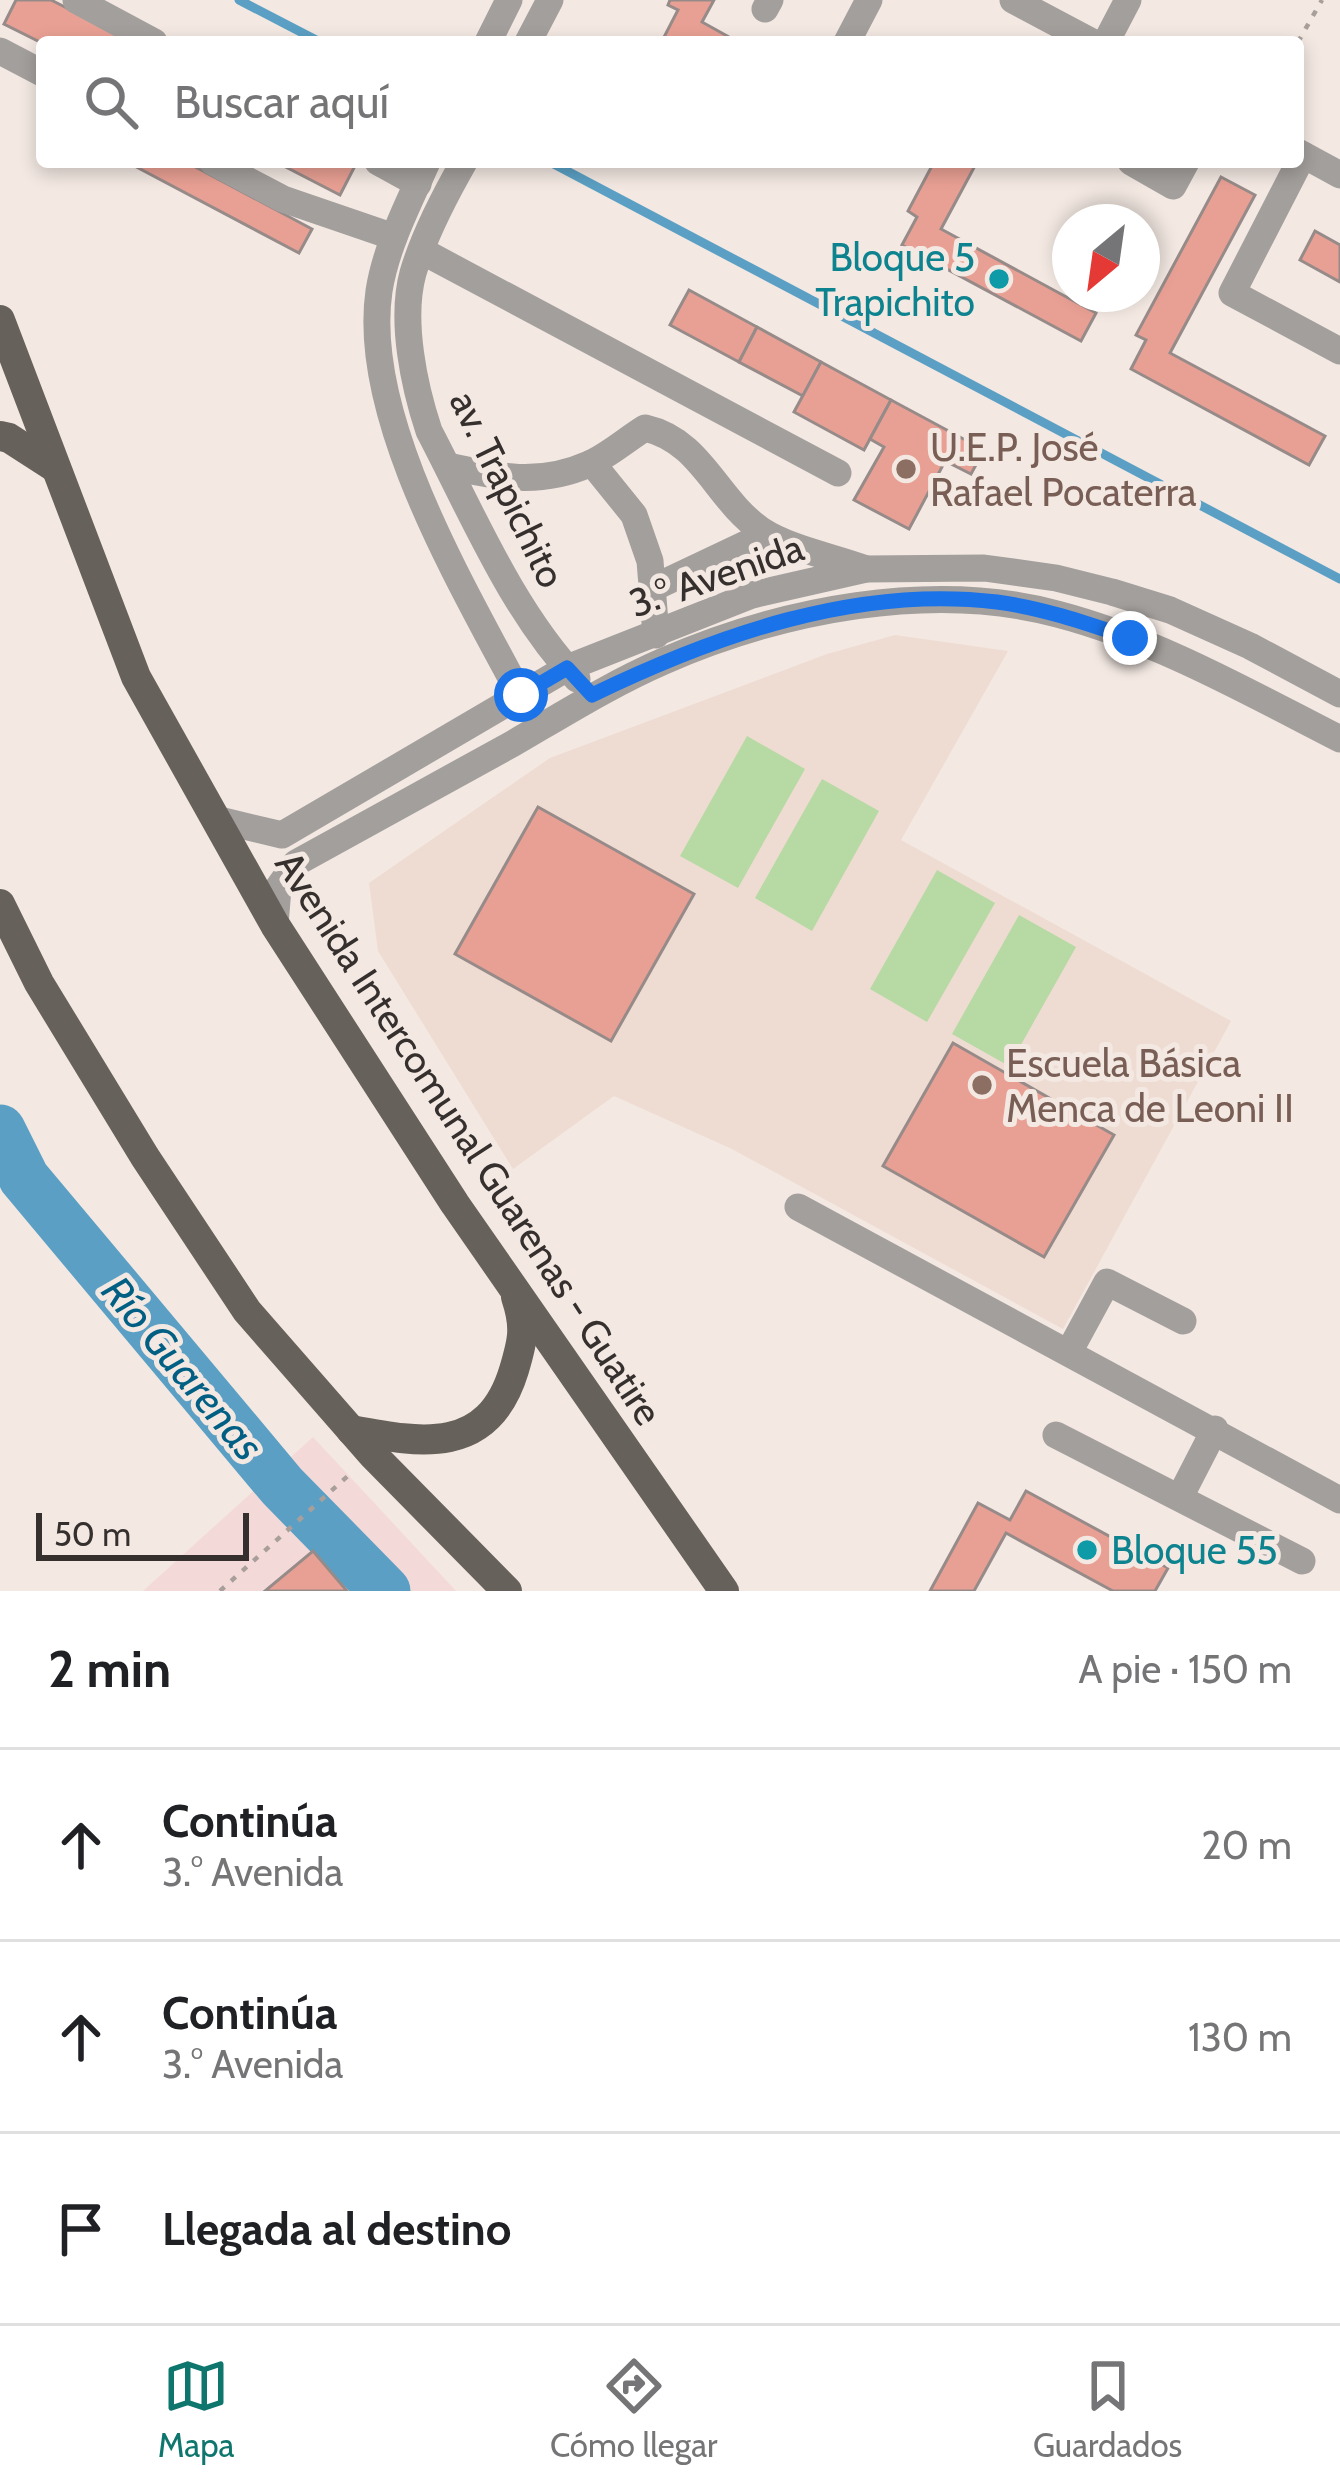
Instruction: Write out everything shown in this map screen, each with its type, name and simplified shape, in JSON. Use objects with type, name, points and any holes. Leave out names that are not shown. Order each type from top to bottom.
[{"type":"main road","name":"Avenida Intercomunal Guarenas - Guatire","points":[[0,320],[136,677],[275,926],[455,1204],[724,1591]]},
{"type":"main road","points":[[0,436],[54,467]]},
{"type":"main road","points":[[0,904],[39,983],[145,1157],[247,1311],[372,1454],[507,1591]]},
{"type":"main road","points":[[351,1430],[417,1442],[461,1436],[484,1421],[503,1401],[525,1324],[508,1275]]},
{"type":"street","points":[[76,0],[143,36]]},
{"type":"street","points":[[491,36],[509,0]]},
{"type":"street","points":[[530,36],[550,0]]},
{"type":"street","points":[[850,36],[869,0]]},
{"type":"street","points":[[1013,0],[1081,36]]},
{"type":"street","points":[[1109,36],[1128,0]]},
{"type":"street","points":[[0,51],[36,70]]},
{"type":"street","points":[[1304,156],[1340,175]]},
{"type":"street","points":[[225,168],[284,199],[394,237]]},
{"type":"street","name":"av. Trapichito","points":[[461,168],[412,277],[411,360],[429,431],[528,618],[592,695]]},
{"type":"street","points":[[1142,168],[1173,186],[1183,168]]},
{"type":"street","points":[[1293,168],[1232,293],[1340,351]]},
{"type":"street","points":[[423,173],[394,237],[379,290],[376,341],[394,432],[458,575],[538,729]]},
{"type":"street","points":[[422,251],[838,473]]},
{"type":"street","points":[[448,466],[505,479],[538,479],[592,463],[645,428],[670,433],[693,452],[740,514],[767,534],[866,568]]},
{"type":"street","points":[[592,463],[634,515],[650,561],[656,635]]},
{"type":"street","points":[[653,588],[767,534]]},
{"type":"street","name":"3.° Avenida","points":[[215,819],[282,835],[567,668],[752,596],[866,568],[984,568],[1112,592],[1170,610],[1340,694]]},
{"type":"street","name":"3.° Avenida","points":[[275,926],[278,888],[296,863],[592,695],[702,645],[804,616],[939,599],[997,602],[1055,613],[1211,673],[1340,739]]},
{"type":"street","points":[[798,1207],[1340,1500]]},
{"type":"street","points":[[1070,1352],[1107,1282],[1183,1321]]},
{"type":"street","points":[[1180,1498],[1215,1429]]},
{"type":"street","points":[[1056,1435],[1302,1561]]},
{"type":"path","points":[[1301,36],[1322,0]]},
{"type":"path","points":[[220,1591],[372,1454]]},
{"type":"shaded area","points":[[895,635],[1008,651],[901,840],[1231,1021],[1063,1329],[732,1149],[614,1096],[513,1169],[378,951],[369,883],[550,758],[827,654]]},
{"type":"shaded area","points":[[313,1437],[456,1591],[143,1591]]},
{"type":"green space","points":[[747,736],[805,769],[738,888],[680,856]]},
{"type":"green space","points":[[822,779],[879,811],[812,931],[755,898]]},
{"type":"green space","points":[[937,870],[995,903],[927,1022],[870,989]]},
{"type":"green space","points":[[1019,915],[1076,947],[1009,1066],[952,1034]]},
{"type":"building","points":[[16,0],[51,0],[122,36],[36,36],[36,40],[4,24]]},
{"type":"building","points":[[670,0],[714,0],[702,22],[727,36],[665,36],[678,10],[668,5]]},
{"type":"building","points":[[138,168],[197,168],[312,229],[299,253]]},
{"type":"building","points":[[288,168],[354,168],[340,195]]},
{"type":"building","name":"Bloque 5 Trapichito","points":[[931,168],[974,168],[941,229],[1052,289],[1052,312],[1096,313],[1081,341],[902,245],[917,217],[908,211]]},
{"type":"building","points":[[1221,177],[1255,195],[1170,353],[1325,436],[1309,465],[1131,369],[1146,340],[1136,335],[1148,312],[1160,312],[1160,290]]},
{"type":"building","points":[[1315,231],[1340,245],[1340,282],[1300,260]]},
{"type":"building","points":[[689,290],[757,327],[739,362],[670,325]]},
{"type":"building","points":[[757,327],[821,362],[803,396],[739,362]]},
{"type":"building","points":[[821,362],[891,400],[864,450],[794,412]]},
{"type":"building","name":"U.E.P. José Rafael Pocaterra","points":[[891,400],[984,450],[971,474],[951,464],[957,454],[951,450],[909,529],[854,500],[884,447],[870,439]]},
{"type":"building","points":[[538,807],[694,894],[611,1041],[455,954]]},
{"type":"building","points":[[953,1043],[1114,1135],[1044,1257],[883,1166]]},
{"type":"building","name":"Bloque 55","points":[[1026,1491],[1168,1568],[1155,1591],[1113,1591],[1006,1533],[974,1591],[930,1591],[978,1503],[1010,1520]]},
{"type":"building","points":[[313,1551],[347,1591],[265,1591]]},
{"type":"waterway","points":[[239,0],[308,36]]},
{"type":"waterway","points":[[561,168],[1340,579]]},
{"type":"waterway","name":"Río Guarenas","points":[[0,1130],[24,1178],[282,1486],[385,1591]]},
{"type":"place","name":"Bloque 5 Trapichito","points":[[999,279]]},
{"type":"place","name":"U.E.P. José Rafael Pocaterra","points":[[906,469]]},
{"type":"place","name":"Escuela Básica Menca de Leoni II","points":[[982,1085]]},
{"type":"place","name":"Bloque 55","points":[[1087,1550]]},
{"type":"route","points":[[521,695],[567,668],[592,695],[702,645],[804,616],[873,605],[939,599],[997,602],[1055,613],[1130,638]]}]
